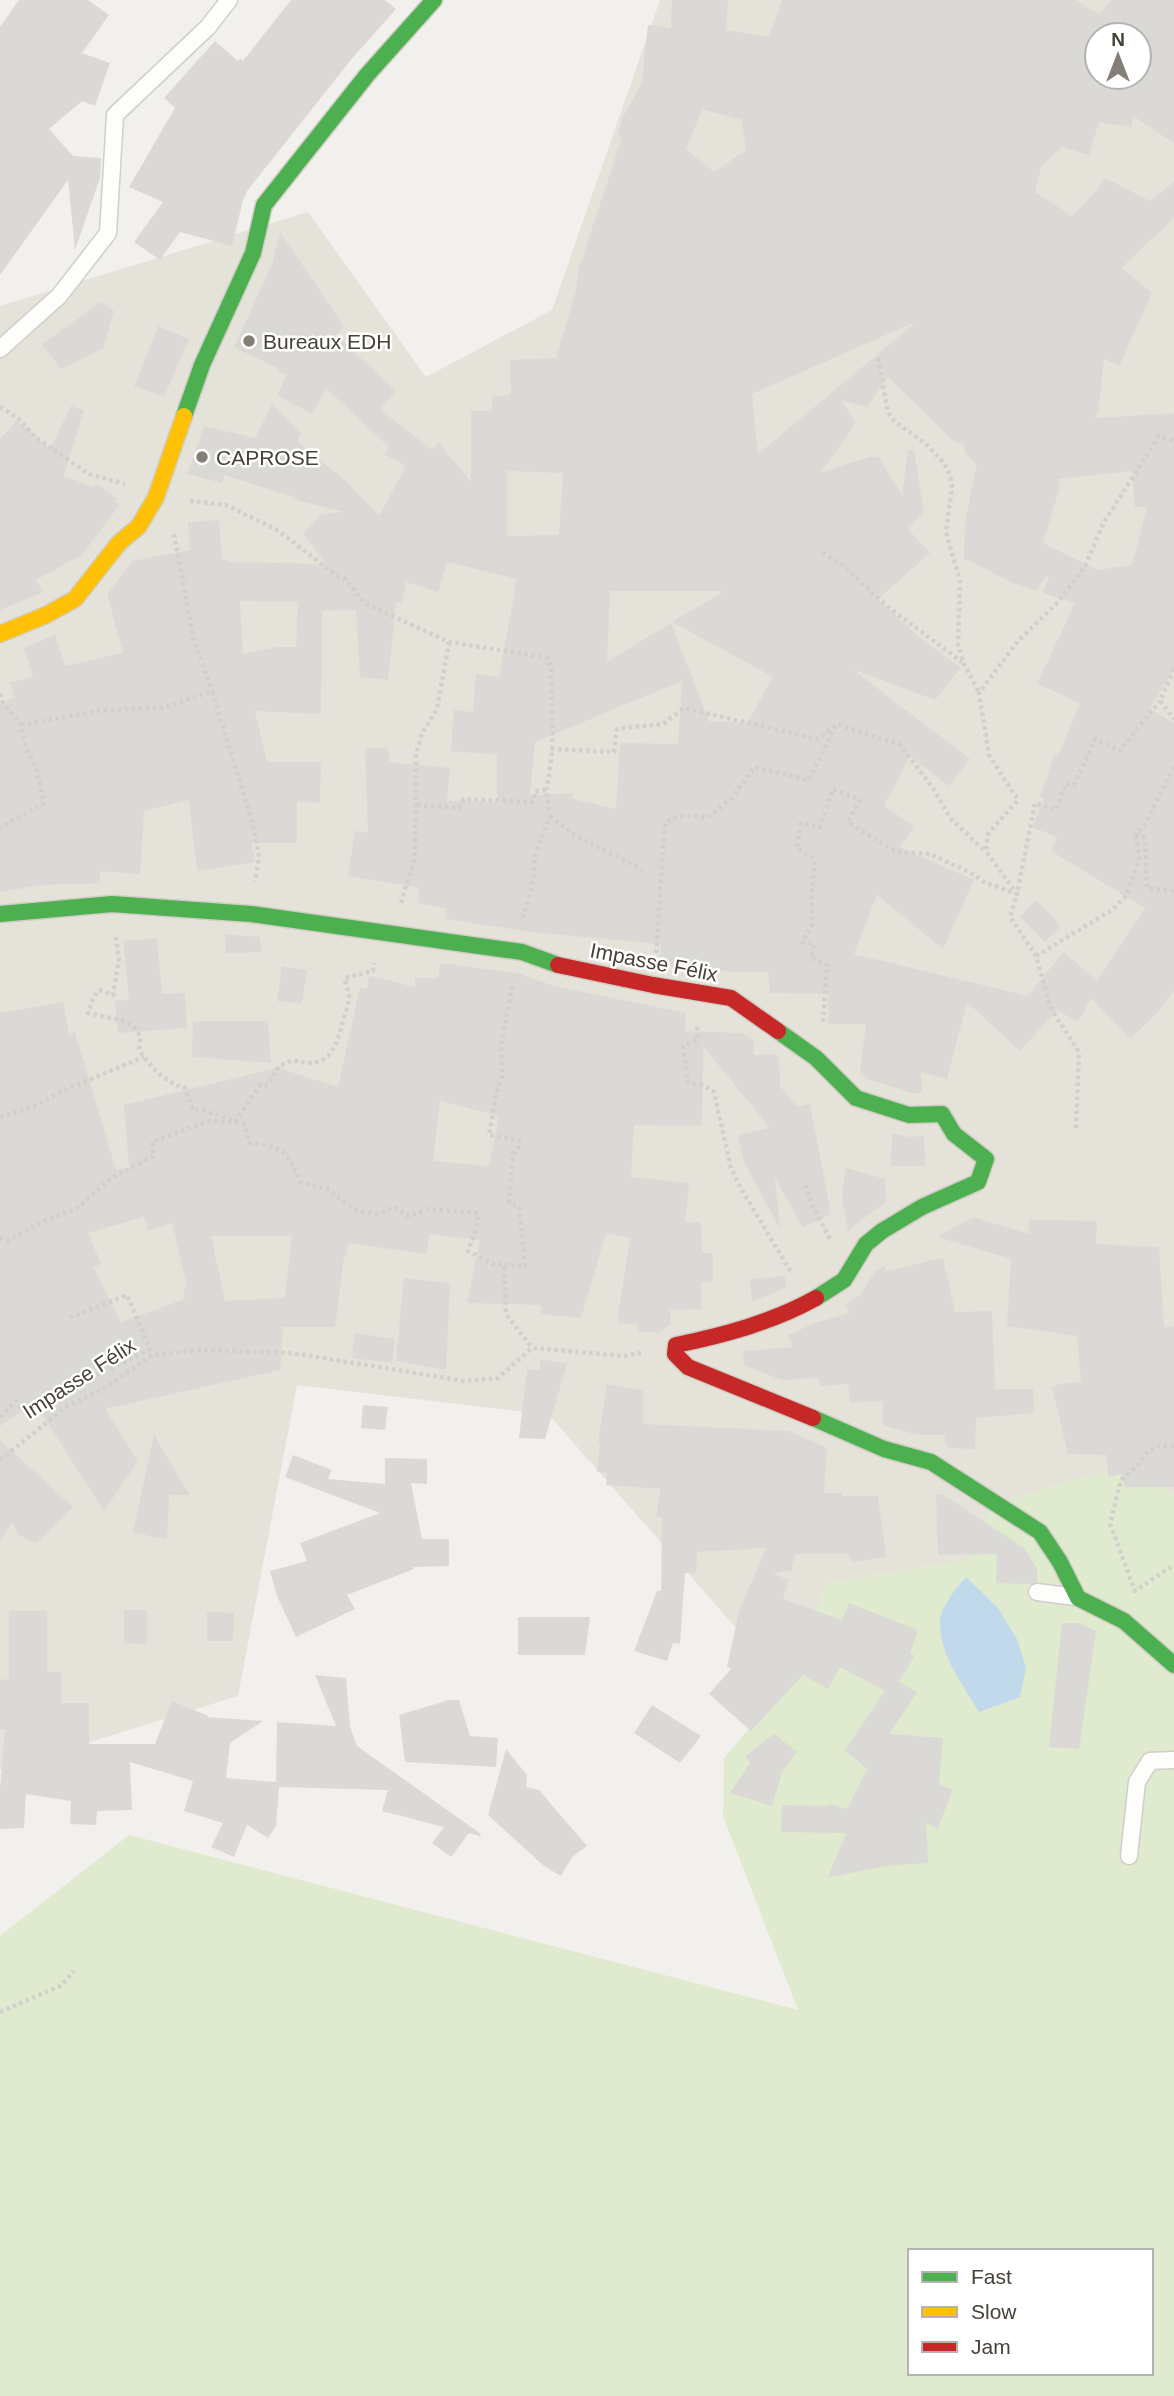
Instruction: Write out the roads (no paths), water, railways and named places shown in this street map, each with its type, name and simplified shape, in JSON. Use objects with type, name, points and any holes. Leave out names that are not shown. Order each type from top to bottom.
[{"type":"street","points":[[0,634],[46,615],[75,599],[119,543],[139,526],[156,497],[202,365],[253,253],[264,205],[367,75],[434,0]]},
{"type":"street","name":"Impasse Félix","points":[[0,914],[112,904],[251,914],[522,952],[559,965],[731,998],[816,1058],[856,1098],[909,1115],[942,1114],[954,1134],[986,1159],[978,1182],[923,1206],[868,1241],[847,1278],[810,1302],[712,1338],[676,1345],[675,1353],[688,1367],[884,1449],[930,1462],[1040,1532],[1060,1562],[1078,1598]]},
{"type":"street","points":[[1078,1598],[1124,1621],[1174,1665]]},
{"type":"lane","points":[[0,349],[60,296],[108,233],[115,116],[208,27],[229,0]]},
{"type":"lane","points":[[1037,1592],[1078,1598]]},
{"type":"lane","points":[[1129,1856],[1137,1782],[1150,1761],[1174,1760]]},
{"type":"water","points":[[966,1577],[998,1608],[1017,1639],[1026,1668],[1020,1697],[979,1712],[948,1659],[941,1635],[940,1618],[945,1605]]},
{"type":"place","name":"Bureaux EDH","points":[[249,341]]},
{"type":"place","name":"CAPROSE","points":[[202,457]]}]
